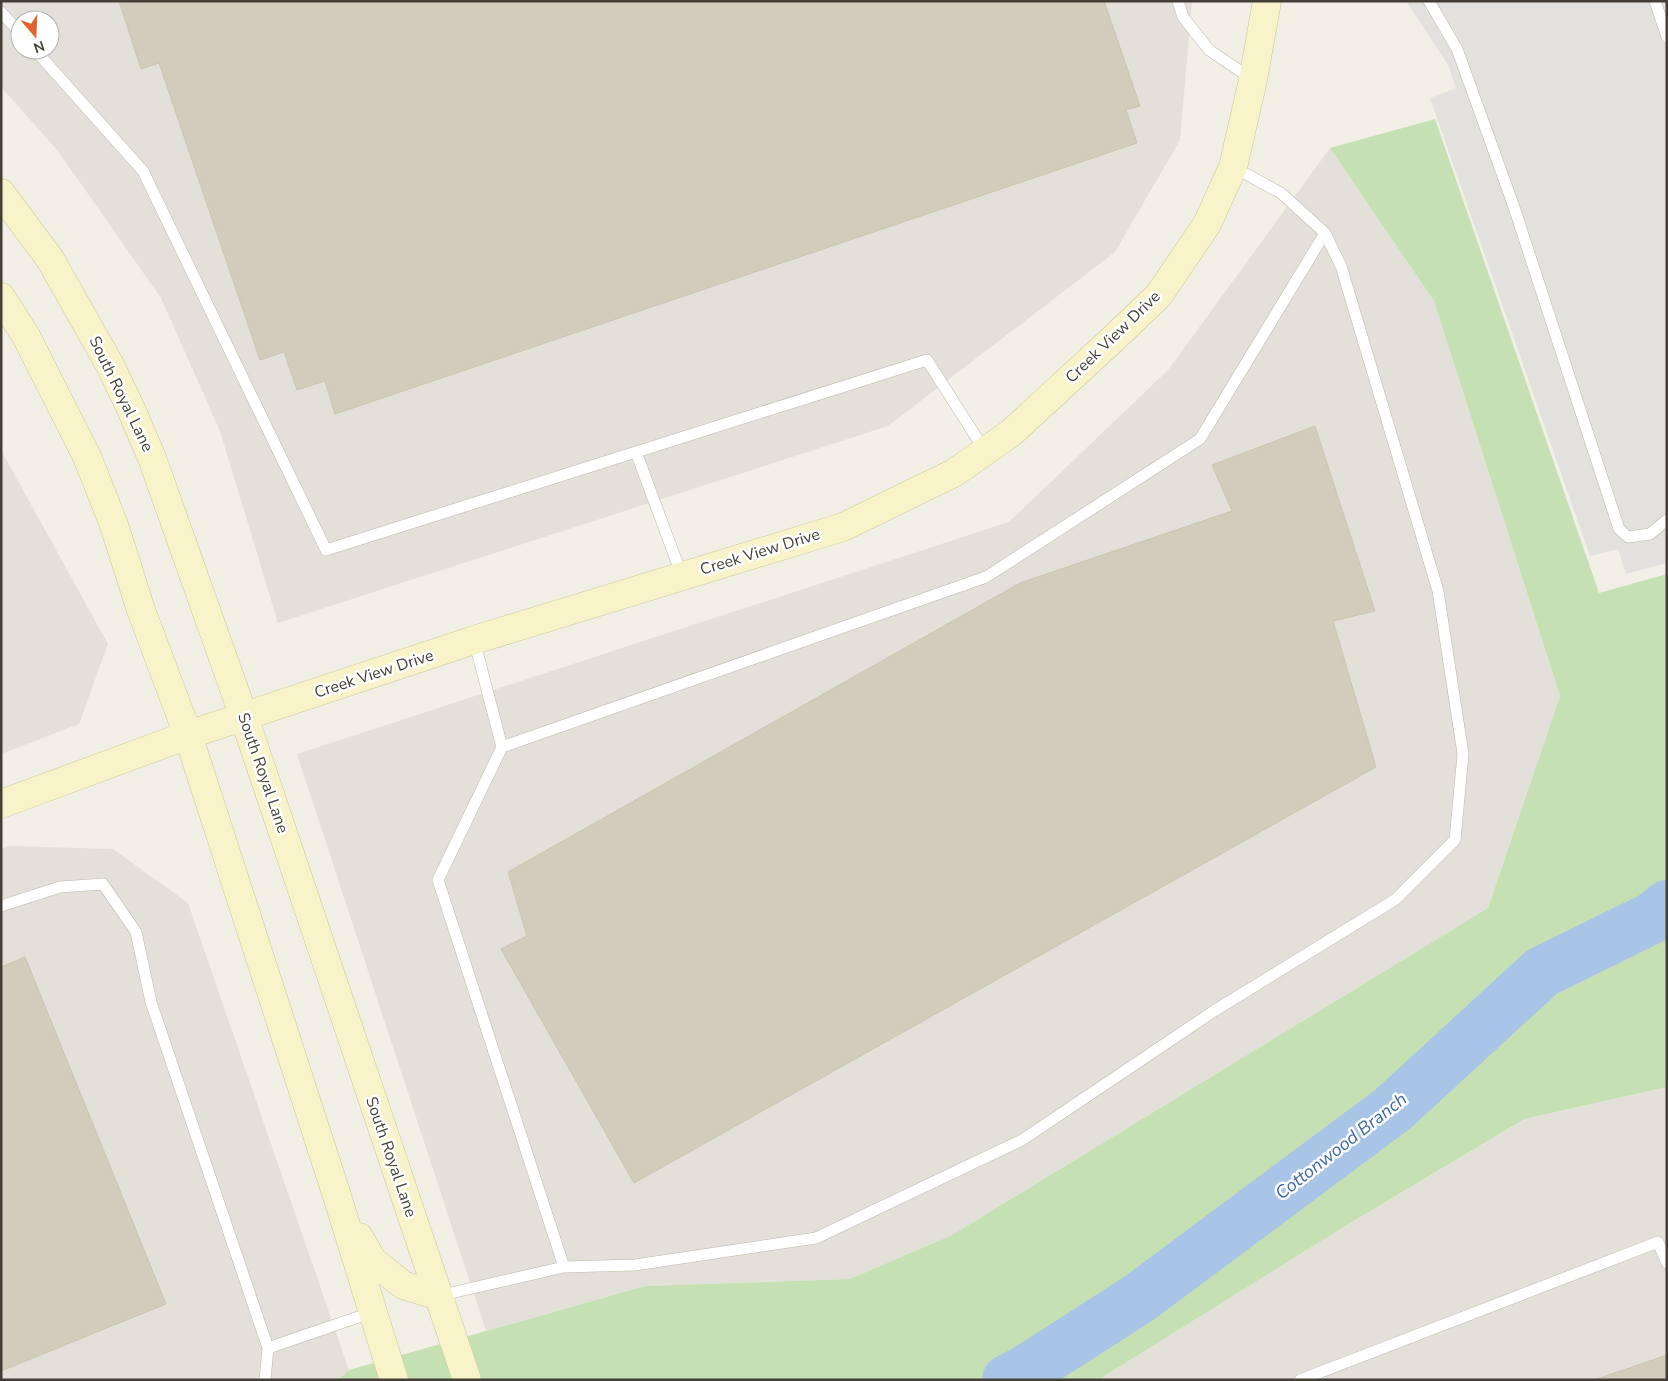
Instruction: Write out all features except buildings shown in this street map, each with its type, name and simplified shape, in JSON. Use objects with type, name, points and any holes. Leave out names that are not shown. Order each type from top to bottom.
[{"type":"main road","name":"Creek View Drive","points":[[1,804],[188,735],[474,640],[843,527],[954,473],[1011,433],[1113,340],[1158,295],[1207,224],[1233,167],[1253,80],[1267,1]]},
{"type":"main road","name":"South Royal Lane","points":[[1,193],[50,259],[110,365],[155,467],[244,716],[467,1380]]},
{"type":"main road","points":[[1,297],[26,336],[88,459],[114,525],[141,610],[188,735],[337,1196],[394,1380]]},
{"type":"main road","points":[[337,1196],[373,1262],[403,1286],[438,1296]]},
{"type":"lane","points":[[1178,1],[1183,17],[1209,50],[1253,80]]},
{"type":"lane","points":[[1429,1],[1457,49],[1514,207],[1619,529],[1628,537],[1650,534],[1667,520]]},
{"type":"lane","points":[[1655,1],[1667,37]]},
{"type":"lane","points":[[1,12],[10,22]]},
{"type":"lane","points":[[44,60],[143,171],[326,550],[926,360],[985,451]]},
{"type":"lane","points":[[438,1296],[564,1267],[634,1265],[816,1238],[825,1234],[1022,1140],[1214,1011],[1396,899],[1455,840],[1463,754],[1438,591],[1341,266],[1325,233],[1280,193],[1233,167]]},
{"type":"lane","points":[[502,747],[986,576],[1200,439],[1325,233]]},
{"type":"lane","points":[[636,452],[682,576]]},
{"type":"lane","points":[[474,640],[502,747],[438,880],[564,1267]]},
{"type":"lane","points":[[1,906],[60,887],[103,884],[136,932],[151,1002],[268,1348],[264,1380]]},
{"type":"lane","points":[[1300,1380],[1658,1242],[1667,1262]]},
{"type":"lane","points":[[268,1348],[373,1312]]},
{"type":"shaded area","points":[[1,1],[1192,1],[1180,140],[1115,252],[888,426],[278,623],[220,431],[161,298],[58,151],[1,87]]},
{"type":"shaded area","points":[[1406,1],[1667,1],[1667,563],[1626,574],[1618,549],[1590,556],[1430,98],[1456,88],[1448,65]]},
{"type":"shaded area","points":[[1330,148],[1434,301],[1560,696],[1488,908],[952,1235],[850,1279],[645,1286],[486,1331],[297,754],[1009,522],[1168,370]]},
{"type":"shaded area","points":[[1,450],[108,644],[79,724],[1,754]]},
{"type":"shaded area","points":[[9,846],[113,849],[188,903],[349,1370],[338,1380],[1,1380],[1,849]]},
{"type":"shaded area","points":[[1667,1087],[1667,1380],[1098,1380],[1347,1225],[1526,1119]]},
{"type":"green space","points":[[1435,119],[1599,593],[1667,574],[1667,1087],[1525,1119],[1347,1225],[1098,1380],[338,1380],[349,1370],[645,1286],[850,1279],[952,1235],[1488,908],[1560,696],[1434,301],[1330,148]]},
{"type":"waterway","name":"Cottonwood Branch","points":[[1008,1380],[1024,1372],[1138,1299],[1393,1109],[1542,972],[1654,917],[1667,906]]}]
